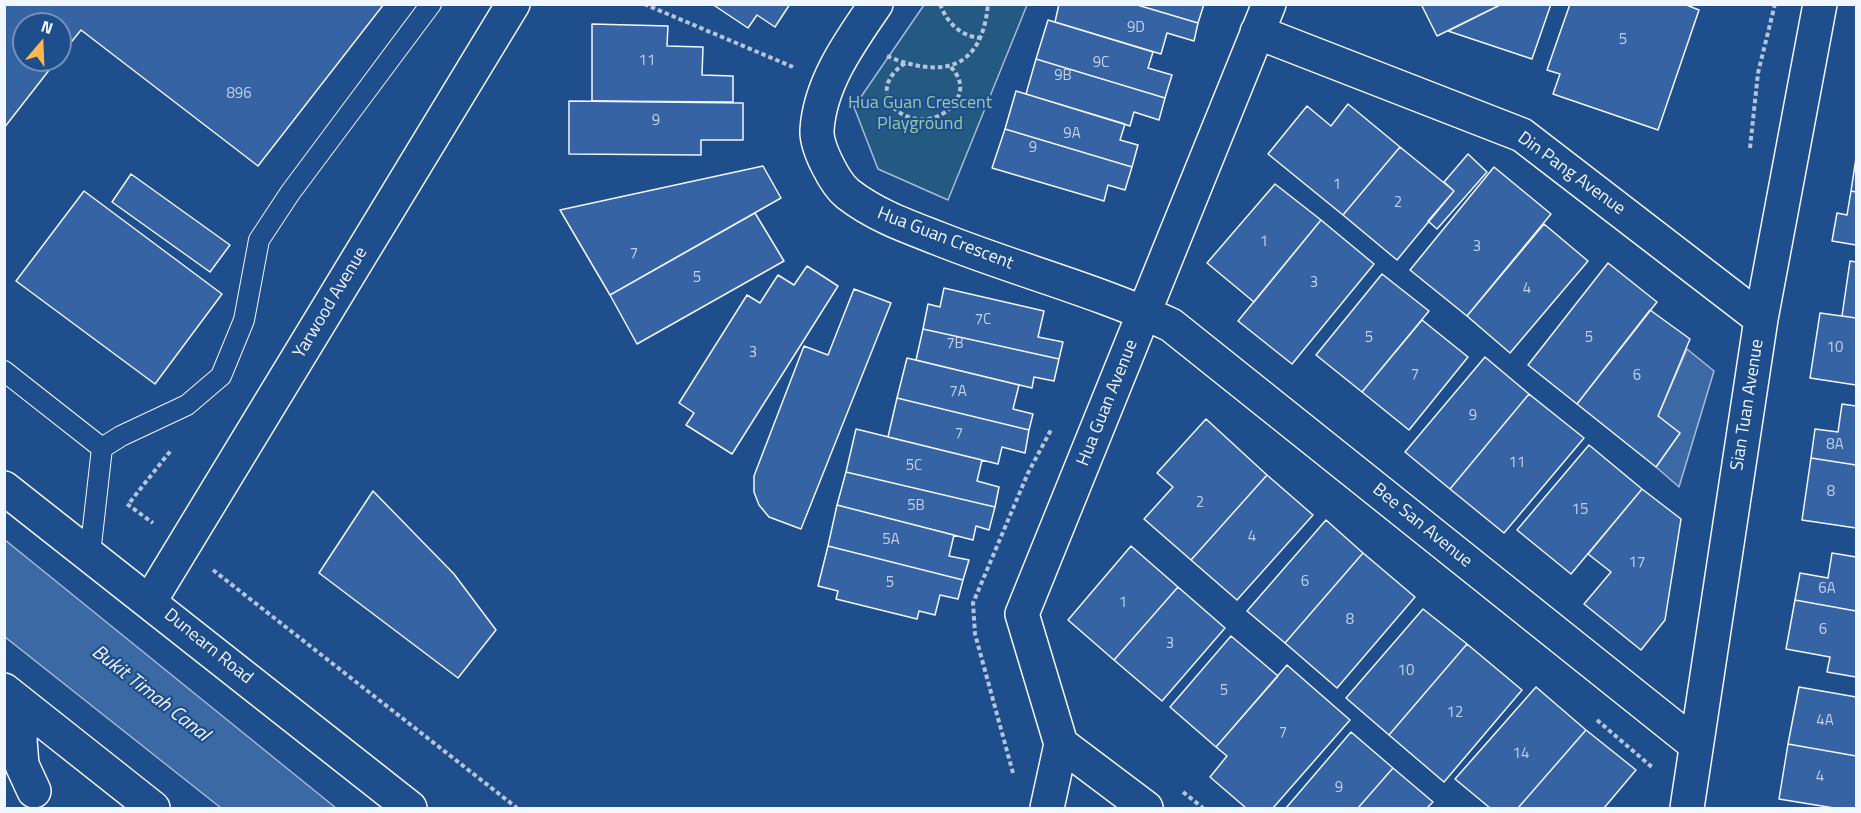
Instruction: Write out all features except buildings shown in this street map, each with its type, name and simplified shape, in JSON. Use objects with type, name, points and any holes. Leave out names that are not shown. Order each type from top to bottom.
[{"type":"main road","name":"Yarwood Avenue","points":[[150,601],[513,4]]},
{"type":"main road","name":"Hua Guan Crescent","points":[[876,4],[855,36],[823,96],[817,132],[824,159],[846,193],[877,214],[927,234],[1145,312]]},
{"type":"main road","name":"Sian Tuan Avenue","points":[[1687,808],[1761,319],[1820,4]]},
{"type":"main road","name":"Din Pang Avenue","points":[[1263,18],[1522,135],[1761,319]]},
{"type":"main road","name":"Hua Guan Avenue","points":[[1047,808],[1061,744],[1022,614],[1263,18]]},
{"type":"main road","name":"Bee San Avenue","points":[[1145,312],[1171,325],[1696,745]]},
{"type":"main road","name":"Dunearn Road","points":[[4,488],[410,808]]},
{"type":"main road","points":[[14,698],[22,765],[45,800]]},
{"type":"main road","points":[[14,698],[153,808]]},
{"type":"main road","points":[[1061,744],[1146,808]]},
{"type":"main road","points":[[4,767],[45,800]]},
{"type":"lane","points":[[90,554],[102,448],[120,436],[187,405],[221,376],[244,320],[260,240],[290,193],[430,4]]},
{"type":"lane","points":[[4,371],[102,448]]},
{"type":"path","points":[[644,4],[830,82]]},
{"type":"path","points":[[940,4],[944,16],[955,28],[974,38],[982,38]]},
{"type":"path","points":[[855,36],[881,54],[915,66],[938,68],[959,63],[974,50],[982,38],[988,4]]},
{"type":"path","points":[[906,63],[896,70],[888,84],[887,98],[892,108],[909,117],[927,120],[940,116],[952,106],[960,94],[961,82],[950,65]]},
{"type":"path","points":[[98,482],[517,808]]},
{"type":"path","points":[[1593,717],[1656,771]]},
{"type":"path","points":[[1178,788],[1203,808]]},
{"type":"green space","name":"Hua Guan Crescent Playground","points":[[924,5],[1027,5],[948,200],[878,169],[854,107]]},
{"type":"water","points":[[1687,349],[1714,371],[1679,487],[1656,467],[1680,433],[1658,416]]},
{"type":"water","name":"Bukit Timah Canal","points":[[4,540],[336,808],[221,808],[5,637]]}]
